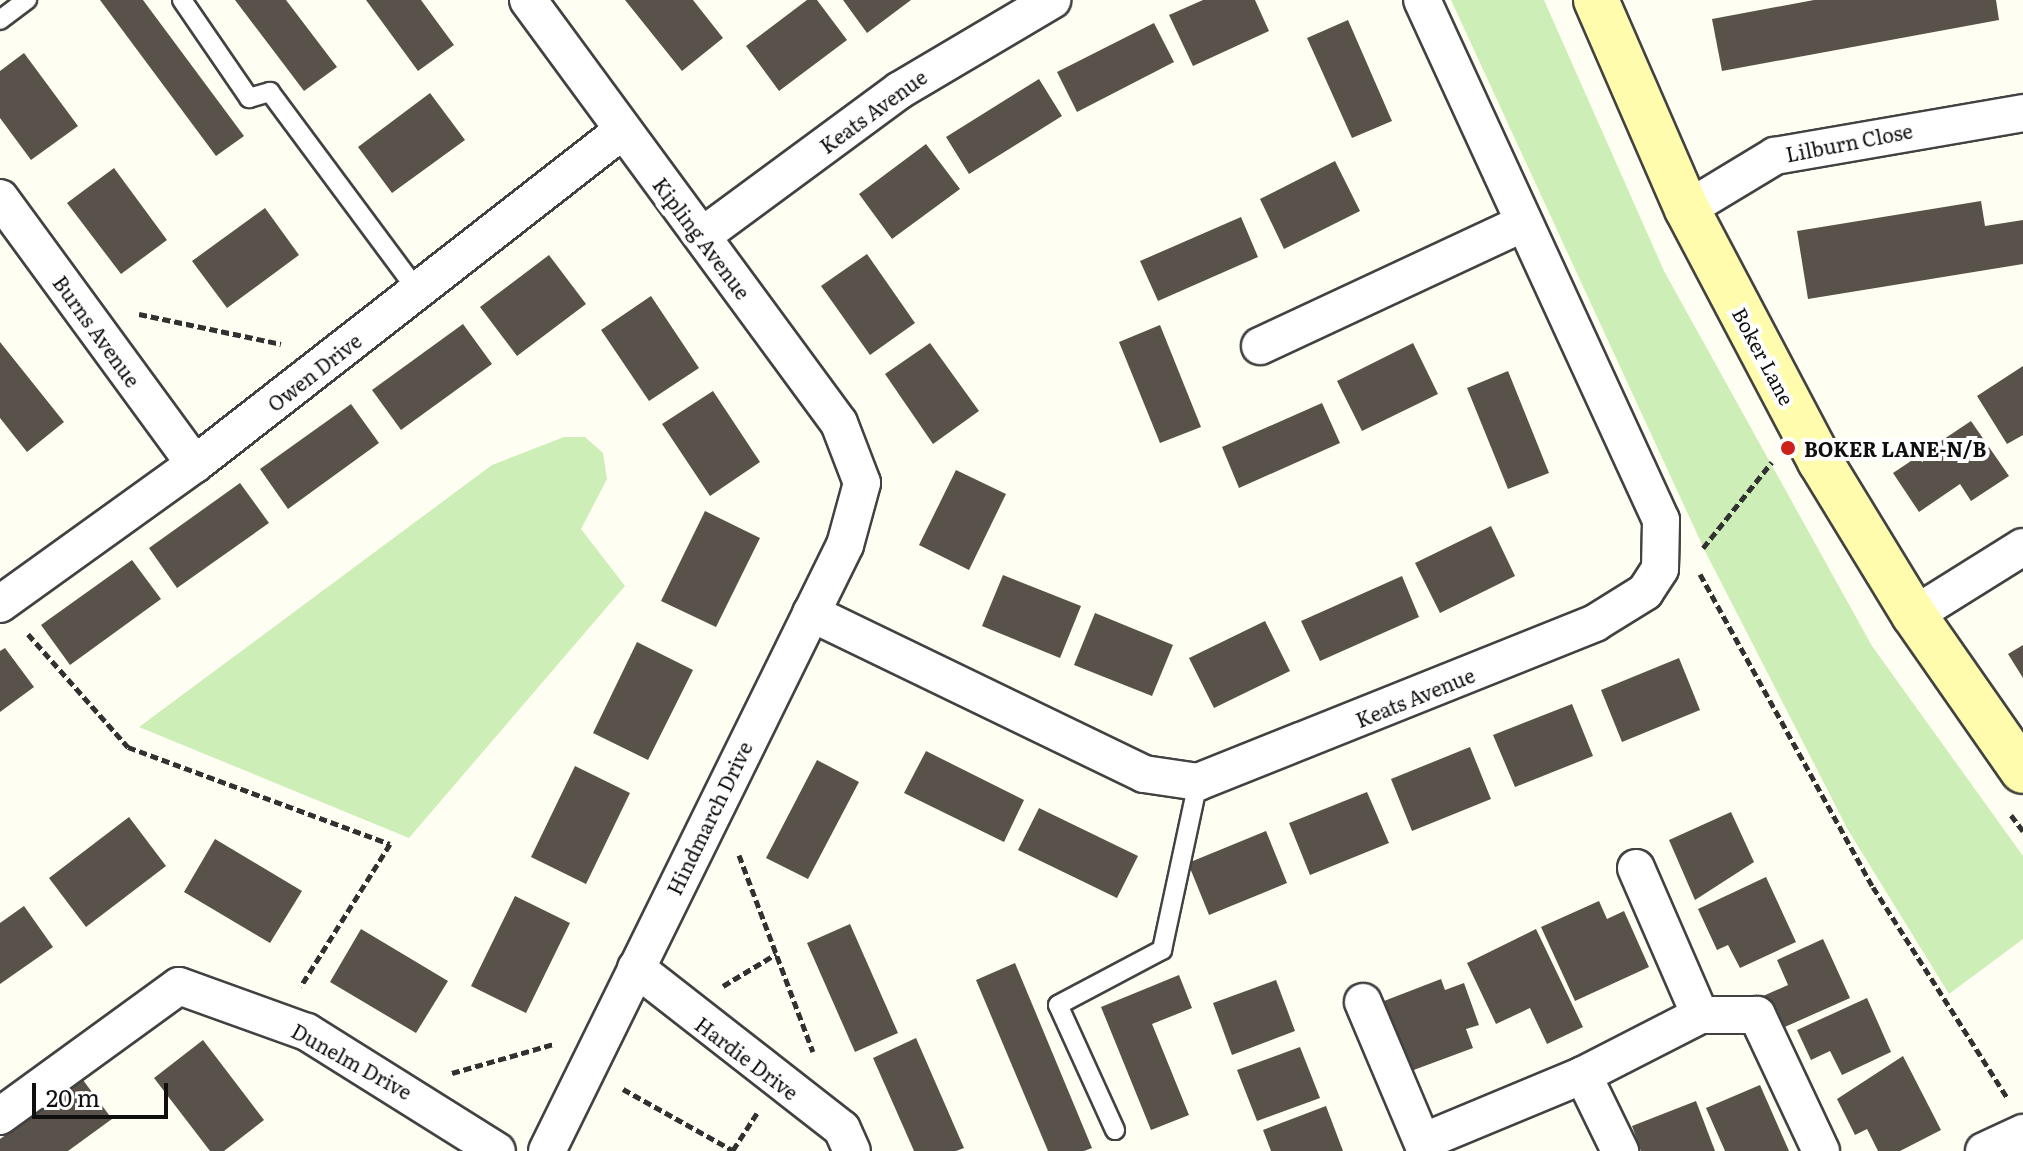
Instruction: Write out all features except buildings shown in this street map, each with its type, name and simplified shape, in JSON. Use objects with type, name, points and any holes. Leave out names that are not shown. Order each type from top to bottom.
[{"type":"street","name":"Kipling Avenue","points":[[528,0],[839,423],[862,483]]},
{"type":"street","name":"Keats Avenue","points":[[702,236],[900,90],[1052,0]]},
{"type":"street","name":"Keats Avenue","points":[[1198,782],[1625,609],[1660,569],[1661,520],[1422,0]]},
{"type":"street","name":"Boker Lane","points":[[1596,0],[1687,209],[1820,461],[1914,615],[2023,771]]},
{"type":"street","name":"Lilburn Close","points":[[1687,209],[1775,156],[2023,113]]},
{"type":"street","name":"Owen Drive","points":[[1,604],[195,464],[622,131]]},
{"type":"street","name":"Burns Avenue","points":[[0,198],[195,464]]},
{"type":"street","points":[[1260,346],[1524,223]]},
{"type":"street","name":"Hindmarch Drive","points":[[547,1151],[845,545],[862,483]]},
{"type":"street","points":[[1914,615],[2023,547]]},
{"type":"street","points":[[811,613],[1144,774],[1198,782]]},
{"type":"street","points":[[1636,868],[1700,1015]]},
{"type":"street","name":"Hardie Drive","points":[[636,968],[842,1129],[852,1151]]},
{"type":"street","name":"Dunelm Drive","points":[[0,1116],[179,986],[279,1021],[401,1088],[497,1151]]},
{"type":"street","points":[[1363,1002],[1426,1146],[1583,1075],[1700,1015],[1757,1015],[1821,1151]]},
{"type":"street","points":[[1583,1075],[1620,1151]]},
{"type":"street","points":[[1984,1151],[2019,1123]]},
{"type":"lane","points":[[0,20],[27,0]]},
{"type":"lane","points":[[182,0],[249,98],[270,92],[417,290]]},
{"type":"lane","points":[[1115,1130],[1058,1005],[1162,950],[1198,782]]},
{"type":"path","points":[[75,301],[335,355]]},
{"type":"path","points":[[1777,457],[1693,561],[1873,887],[2019,1123]]},
{"type":"path","points":[[1,604],[128,747],[390,844],[279,1021]]},
{"type":"path","points":[[718,798],[815,1056]]},
{"type":"path","points":[[685,1009],[776,954]]},
{"type":"path","points":[[401,1088],[607,1029]]},
{"type":"path","points":[[587,1069],[734,1151]]},
{"type":"green space","points":[[1451,0],[1544,0],[1664,271],[1872,646],[2023,856],[2023,939],[1949,994],[1848,830],[1705,551]]},
{"type":"green space","points":[[564,437],[585,437],[603,453],[607,479],[581,529],[625,586],[409,838],[139,727],[492,465]]},
{"type":"place","name":"BOKER LANE-N/B","points":[[1788,448]]}]
